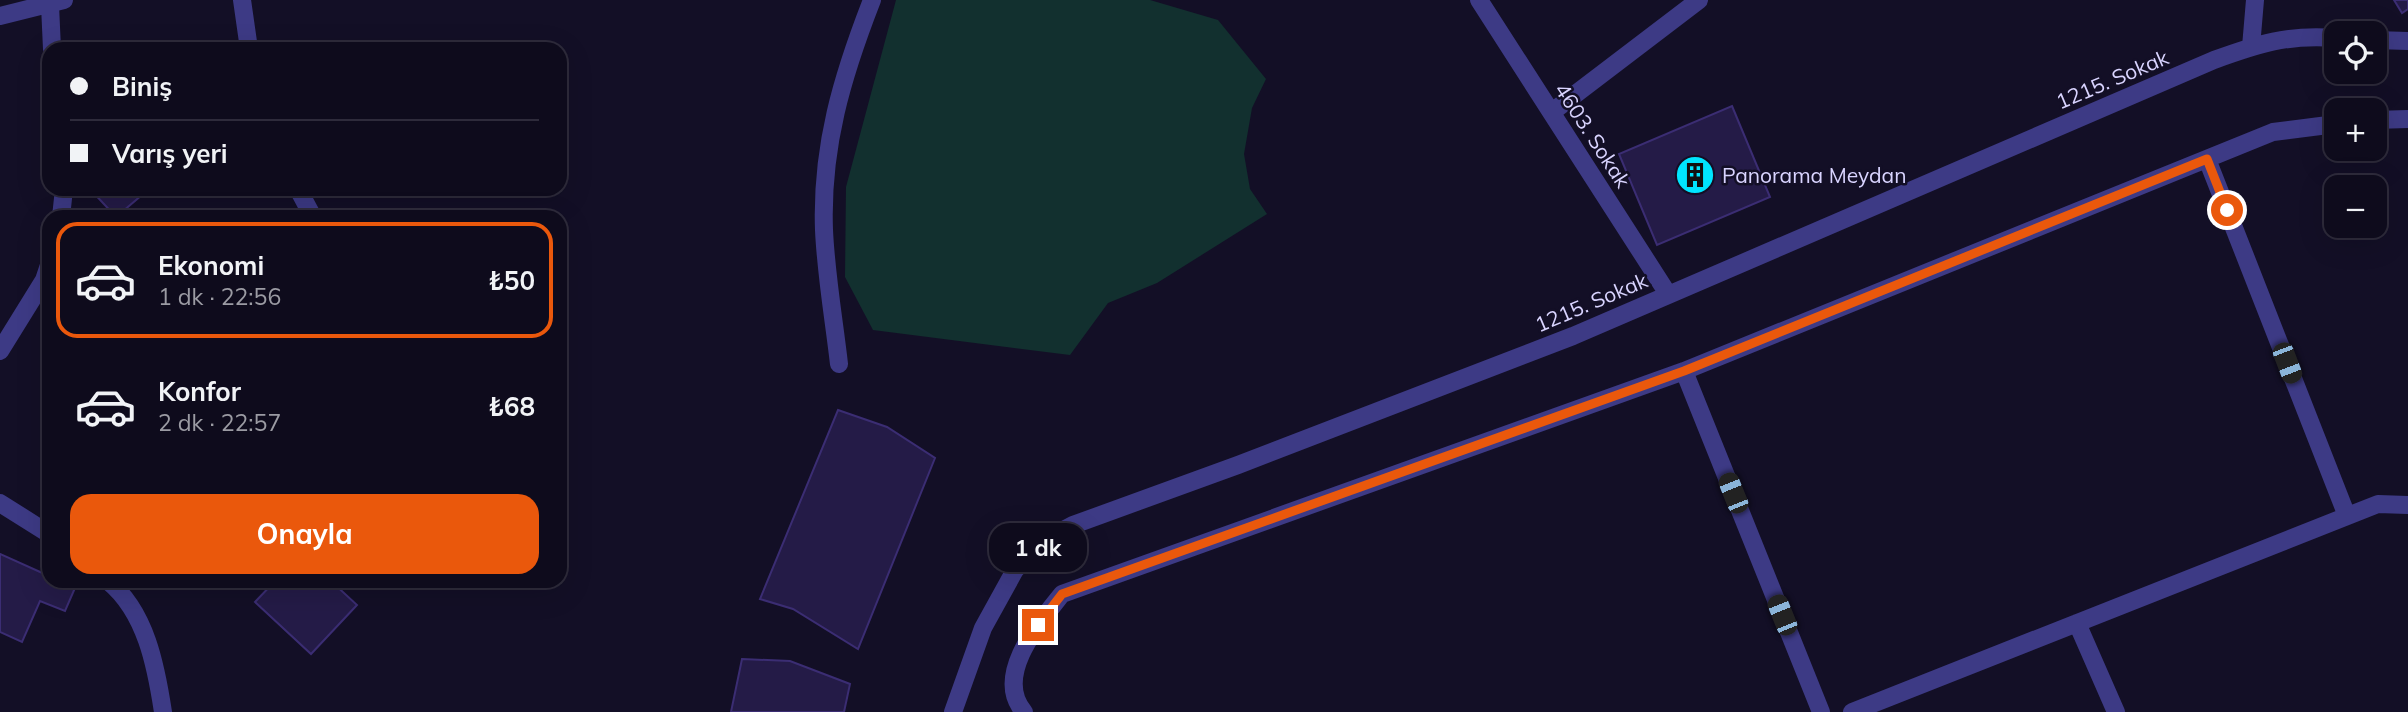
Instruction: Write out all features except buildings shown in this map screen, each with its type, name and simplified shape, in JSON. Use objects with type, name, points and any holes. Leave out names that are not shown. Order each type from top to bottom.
[{"type":"street","points":[[242,0],[248,42]]},
{"type":"street","points":[[839,364],[827,273],[824,187],[828,145],[837,102],[848,60],[872,0]]},
{"type":"street","name":"4603. Sokak","points":[[1479,0],[1668,294]]},
{"type":"street","points":[[1552,112],[1699,0]]},
{"type":"street","points":[[2251,47],[2255,0]]},
{"type":"street","points":[[0,16],[25,5],[57,2],[53,42]]},
{"type":"street","name":"1215. Sokak","points":[[953,712],[983,628],[1015,570],[1039,543],[1073,524],[1238,465],[1573,336],[2188,71],[2251,47],[2284,38],[2324,37]]},
{"type":"street","points":[[2387,40],[2408,41]]},
{"type":"street","points":[[2387,120],[2408,119]]},
{"type":"street","points":[[1024,712],[1015,702],[1012,685],[1016,665],[1038,625],[1062,594],[1684,371],[2273,132],[2324,126]]},
{"type":"street","points":[[2207,159],[2347,516]]},
{"type":"street","points":[[0,351],[42,284]]},
{"type":"street","points":[[1684,371],[1821,712]]},
{"type":"street","points":[[0,503],[42,530]]},
{"type":"street","points":[[1852,712],[2378,504],[2408,505]]},
{"type":"street","points":[[114,588],[137,617],[156,665],[163,712]]},
{"type":"street","points":[[2077,623],[2116,712]]},
{"type":"green space","points":[[896,0],[1150,0],[1218,20],[1266,79],[1252,108],[1244,154],[1250,189],[1267,214],[1157,283],[1108,303],[1070,355],[873,330],[845,277],[846,187]]},
{"type":"place","name":"Panorama Meydan","points":[[1695,175]]},
{"type":"route","points":[[1038,625],[1062,594],[1684,371],[2207,159],[2227,210]]}]
